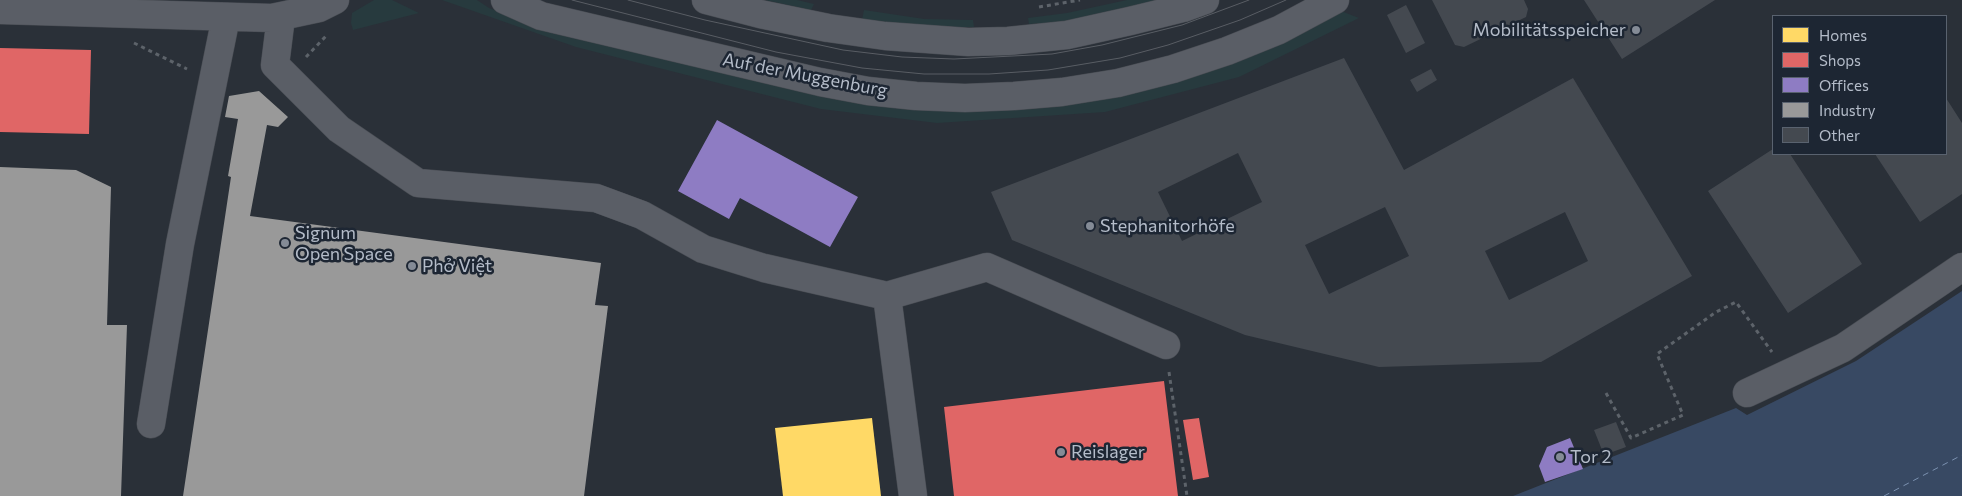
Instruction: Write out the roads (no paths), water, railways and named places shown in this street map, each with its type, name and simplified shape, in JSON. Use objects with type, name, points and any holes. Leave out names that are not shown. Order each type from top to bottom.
[{"type":"street","points":[[0,10],[280,17],[319,8],[335,0]]},
{"type":"street","name":"Auf der Muggenburg","points":[[505,0],[541,16],[820,82],[868,91],[916,96],[965,98],[1062,92],[1118,83],[1173,69],[1227,51],[1279,30],[1335,0]]},
{"type":"street","points":[[706,0],[760,14],[828,28],[885,36],[968,42],[1008,41],[1067,35],[1166,12],[1205,0]]},
{"type":"street","points":[[151,424],[180,244],[226,17]]},
{"type":"street","points":[[280,17],[275,65],[339,129],[418,183],[596,198],[642,215],[703,249],[764,268],[887,296],[987,267],[1166,344]]},
{"type":"street","points":[[1746,393],[1843,348],[1962,267]]},
{"type":"street","points":[[887,296],[913,496]]},
{"type":"water","points":[[1962,291],[1962,496],[1513,496],[1736,408],[1747,415],[1856,361]]},
{"type":"tram line","points":[[572,0],[776,52],[862,68],[924,74],[989,74],[1048,70],[1120,58],[1168,45],[1240,20],[1286,0]]},
{"type":"tram line","points":[[628,0],[705,20],[843,50],[902,57],[954,59],[1052,54],[1102,45],[1182,25],[1249,0]]},
{"type":"place","name":"Mobilitätsspeicher","points":[[1636,30]]},
{"type":"place","name":"Stephanitorhöfe","points":[[1090,226]]},
{"type":"place","name":"Signum Open Space","points":[[285,243]]},
{"type":"place","name":"Phở Việt","points":[[412,266]]},
{"type":"place","name":"Reislager","points":[[1061,452]]},
{"type":"place","name":"Tor 2","points":[[1560,457]]}]
